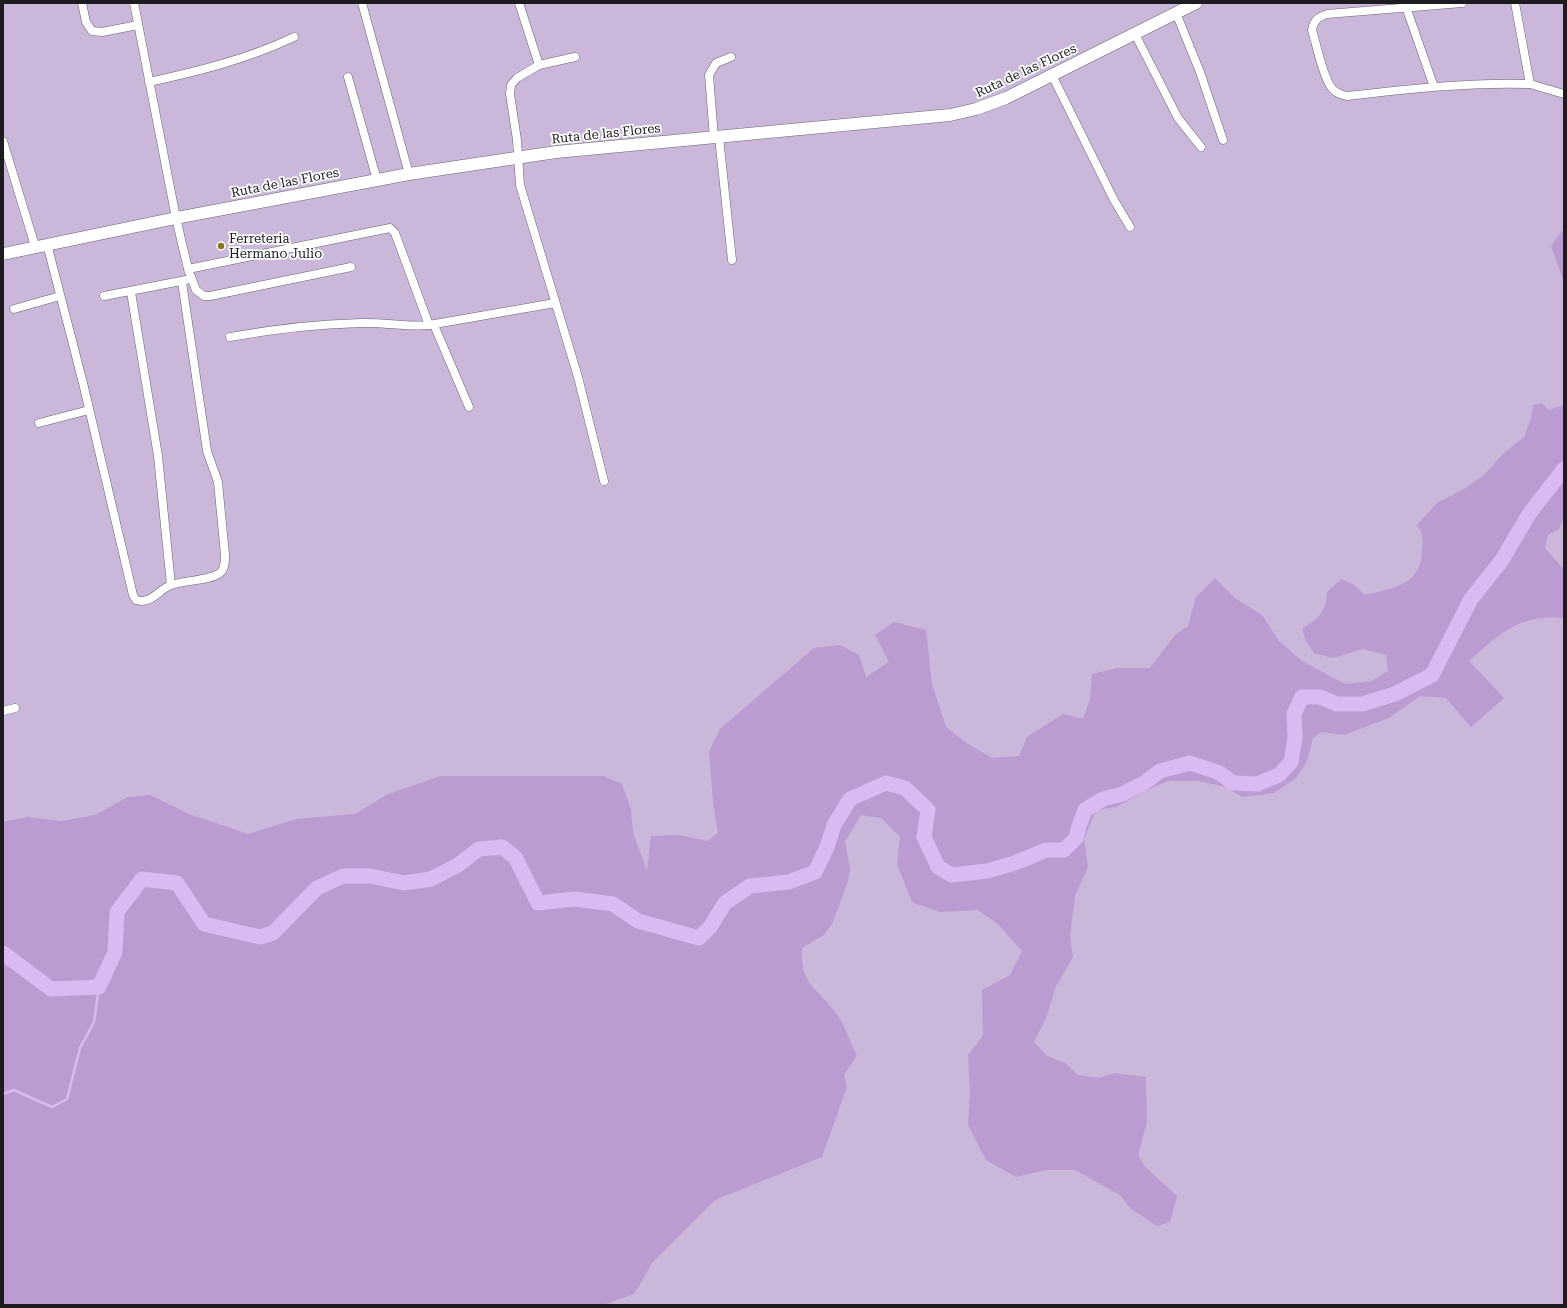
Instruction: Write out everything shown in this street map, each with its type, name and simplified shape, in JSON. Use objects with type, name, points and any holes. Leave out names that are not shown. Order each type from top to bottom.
[{"type":"main road","name":"Ruta de las Flores","points":[[3,254],[176,218],[409,174],[597,148],[950,115],[976,109],[1006,98],[1196,3]]},
{"type":"street","points":[[82,3],[86,22],[92,31],[102,32],[138,25]]},
{"type":"street","points":[[134,3],[176,218],[189,273],[200,294],[210,296],[351,267]]},
{"type":"street","points":[[362,3],[409,174]]},
{"type":"street","points":[[519,3],[540,65]]},
{"type":"street","points":[[1462,3],[1405,6],[1320,16],[1314,22],[1312,30],[1332,88],[1339,94],[1347,96],[1434,87],[1500,83],[1530,84],[1564,94]]},
{"type":"street","points":[[1515,3],[1530,84]]},
{"type":"street","points":[[1405,6],[1434,87]]},
{"type":"street","points":[[1176,13],[1200,72],[1223,140]]},
{"type":"street","points":[[1135,34],[1178,118],[1201,147]]},
{"type":"street","points":[[149,82],[209,69],[267,50],[294,37]]},
{"type":"street","points":[[575,57],[540,65],[517,78],[511,85],[510,94],[519,158],[520,185],[578,377],[604,481]]},
{"type":"street","points":[[732,57],[716,64],[709,75],[732,260]]},
{"type":"street","points":[[1052,75],[1114,200],[1130,227]]},
{"type":"street","points":[[348,77],[377,180]]},
{"type":"street","points":[[3,141],[60,296],[133,595],[136,600],[142,602],[148,600],[171,585],[220,572],[224,566],[225,556],[218,482],[207,451],[182,282]]},
{"type":"street","points":[[104,296],[182,282],[189,273],[390,228],[395,233],[431,325],[469,407]]},
{"type":"street","points":[[131,292],[158,456],[171,585]]},
{"type":"street","points":[[14,309],[60,296]]},
{"type":"street","points":[[230,337],[290,327],[337,324],[374,323],[411,326],[431,325],[555,302]]},
{"type":"street","points":[[39,423],[89,410]]},
{"type":"street","points":[[3,711],[16,708]]},
{"type":"shaded area","points":[[3,3],[1564,3],[1564,1305],[3,1305]]},
{"type":"shaded area","points":[[1562,231],[1564,232],[1564,282],[1551,246]]},
{"type":"shaded area","points":[[1541,403],[1549,410],[1564,405],[1564,516],[1559,529],[1548,535],[1545,548],[1564,570],[1564,618],[1549,617],[1523,622],[1501,634],[1469,661],[1504,698],[1471,727],[1446,698],[1420,696],[1389,718],[1344,735],[1321,732],[1313,738],[1307,761],[1296,778],[1274,793],[1242,797],[1226,787],[1198,781],[1168,781],[1145,791],[1116,807],[1096,810],[1084,839],[1088,867],[1075,896],[1070,935],[1073,957],[1056,986],[1046,1018],[1034,1042],[1047,1056],[1065,1063],[1078,1075],[1099,1078],[1114,1073],[1146,1077],[1147,1122],[1138,1155],[1145,1167],[1177,1196],[1170,1222],[1157,1226],[1131,1209],[1120,1195],[1075,1170],[1046,1170],[1016,1177],[986,1160],[968,1125],[970,1092],[968,1055],[983,1036],[982,990],[1010,975],[1022,951],[998,924],[978,910],[940,912],[912,902],[897,864],[900,837],[881,818],[861,815],[845,841],[850,869],[848,881],[832,924],[824,935],[802,948],[802,961],[807,978],[811,985],[836,1013],[845,1028],[857,1055],[844,1075],[847,1087],[822,1157],[715,1200],[653,1262],[634,1294],[603,1305],[3,1305],[3,822],[27,817],[61,821],[95,815],[128,797],[150,795],[189,814],[248,834],[296,819],[355,814],[386,795],[440,776],[603,776],[622,784],[631,810],[633,833],[647,871],[651,836],[678,835],[707,841],[718,833],[713,802],[709,752],[720,729],[814,648],[840,645],[859,655],[866,677],[889,662],[875,635],[894,622],[926,630],[932,684],[946,727],[968,744],[992,758],[1019,756],[1027,737],[1063,714],[1083,719],[1090,699],[1092,674],[1117,668],[1150,668],[1175,635],[1188,626],[1196,597],[1215,578],[1235,598],[1262,615],[1279,641],[1302,661],[1345,684],[1372,681],[1388,671],[1386,655],[1363,649],[1333,658],[1314,653],[1306,641],[1302,629],[1317,618],[1325,605],[1327,592],[1341,579],[1353,584],[1365,595],[1404,584],[1411,578],[1416,572],[1420,563],[1423,543],[1421,532],[1417,525],[1437,503],[1464,489],[1485,474],[1504,453],[1524,437],[1531,419],[1533,405]]},
{"type":"waterway","points":[[3,953],[51,989],[99,987],[115,952],[117,912],[142,879],[177,883],[204,924],[260,937],[273,933],[317,888],[343,876],[370,876],[404,883],[431,879],[458,865],[479,849],[502,847],[515,857],[538,903],[575,899],[613,904],[638,921],[699,938],[710,927],[725,903],[750,886],[789,882],[815,872],[827,847],[834,825],[850,799],[886,783],[905,788],[928,810],[924,837],[938,867],[952,875],[987,871],[1015,863],[1046,850],[1064,850],[1076,838],[1085,810],[1103,799],[1122,794],[1144,783],[1160,771],[1190,763],[1220,773],[1233,783],[1257,784],[1279,775],[1291,762],[1295,738],[1294,714],[1302,697],[1320,697],[1337,704],[1362,704],[1395,694],[1432,675],[1471,599],[1502,560],[1529,514],[1564,469]]},
{"type":"waterway","points":[[3,1094],[14,1090],[52,1107],[67,1099],[80,1048],[94,1022],[99,987]]},
{"type":"place","name":"Ferreteria Hermano Julio","points":[[221,246]]}]
